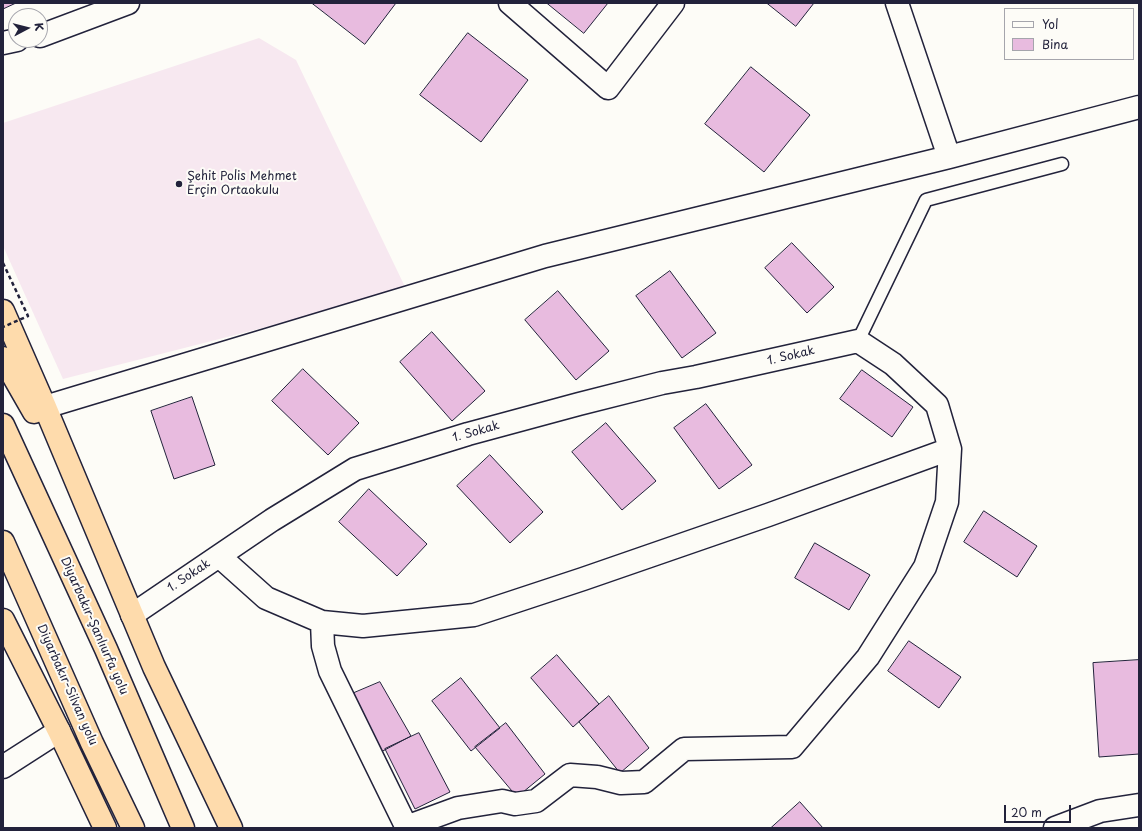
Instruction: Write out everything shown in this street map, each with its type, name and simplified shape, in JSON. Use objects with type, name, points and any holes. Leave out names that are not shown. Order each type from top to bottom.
[{"type":"highway","points":[[3,311],[154,667],[231,828]]},
{"type":"highway","points":[[3,358],[82,495]]},
{"type":"highway","name":"Diyarbakır-Şanlıurfa yolu","points":[[3,424],[106,649],[183,828]]},
{"type":"highway","name":"Diyarbakır-Silvan yolu","points":[[3,542],[92,743],[133,828]]},
{"type":"highway","points":[[3,620],[59,731],[105,828]]},
{"type":"street","points":[[48,33],[128,3]]},
{"type":"street","points":[[510,3],[608,88],[673,3]]},
{"type":"street","points":[[897,3],[949,157]]},
{"type":"street","points":[[45,407],[546,256],[949,157],[1139,107]]},
{"type":"street","points":[[322,622],[324,646],[330,671],[407,827],[458,808],[502,801],[515,804],[536,801],[570,775],[597,777],[621,783],[644,782],[684,749],[792,747],[868,657],[925,567],[947,502],[950,449],[937,405],[893,364],[858,341]]},
{"type":"street","name":"1. Sokak","points":[[132,615],[272,520],[355,469],[468,434],[579,404],[662,383],[696,377],[858,341]]},
{"type":"street","points":[[219,556],[266,598],[322,622],[363,626],[474,615],[768,515],[950,449]]},
{"type":"street","points":[[3,767],[59,731]]},
{"type":"street","points":[[1055,828],[1100,811],[1139,805]]},
{"type":"lane","points":[[858,341],[926,200],[1062,164]]},
{"type":"path","points":[[3,263],[28,316],[3,327]]},
{"type":"shaded area","name":"Şehit Polis Mehmet Erçin Ortaokulu","points":[[259,38],[296,60],[407,291],[63,379],[3,246],[3,123]]},
{"type":"building","points":[[3,3],[16,3],[3,9]]},
{"type":"building","points":[[312,3],[396,3],[365,44]]},
{"type":"building","points":[[547,3],[608,3],[584,33]]},
{"type":"building","points":[[767,3],[814,3],[796,26]]},
{"type":"building","points":[[468,33],[528,80],[481,142],[420,95]]},
{"type":"building","points":[[751,67],[810,115],[764,172],[705,124]]},
{"type":"building","points":[[792,243],[834,287],[807,313],[765,268]]},
{"type":"building","points":[[670,271],[716,333],[682,358],[636,296]]},
{"type":"building","points":[[558,291],[609,351],[576,380],[525,320]]},
{"type":"building","points":[[432,332],[485,391],[452,421],[400,362]]},
{"type":"building","points":[[303,369],[359,423],[328,455],[272,401]]},
{"type":"building","points":[[862,370],[913,407],[892,437],[840,399]]},
{"type":"building","points":[[192,397],[215,465],[174,479],[151,411]]},
{"type":"building","points":[[706,404],[752,465],[719,489],[674,428]]},
{"type":"building","points":[[606,423],[656,481],[622,510],[572,452]]},
{"type":"building","points":[[490,455],[543,512],[510,543],[457,486]]},
{"type":"building","points":[[369,489],[427,544],[397,576],[339,522]]},
{"type":"building","points":[[984,511],[1037,546],[1017,577],[964,542]]},
{"type":"building","points":[[815,543],[870,575],[849,610],[795,578]]},
{"type":"building","points":[[909,641],[961,677],[939,708],[888,671]]},
{"type":"building","points":[[557,655],[599,704],[573,727],[531,678]]},
{"type":"building","points":[[1139,660],[1139,754],[1099,757],[1093,663]]},
{"type":"building","points":[[461,678],[500,728],[471,751],[432,701]]},
{"type":"building","points":[[380,682],[411,736],[379,753],[347,696]]},
{"type":"building","points":[[609,696],[649,748],[620,773],[579,722]]},
{"type":"building","points":[[506,723],[545,774],[517,797],[475,747]]},
{"type":"building","points":[[419,733],[450,792],[415,809],[385,749]]},
{"type":"building","points":[[800,802],[823,828],[771,828]]},
{"type":"place","name":"Şehit Polis Mehmet Erçin Ortaokulu","points":[[179,184]]}]
